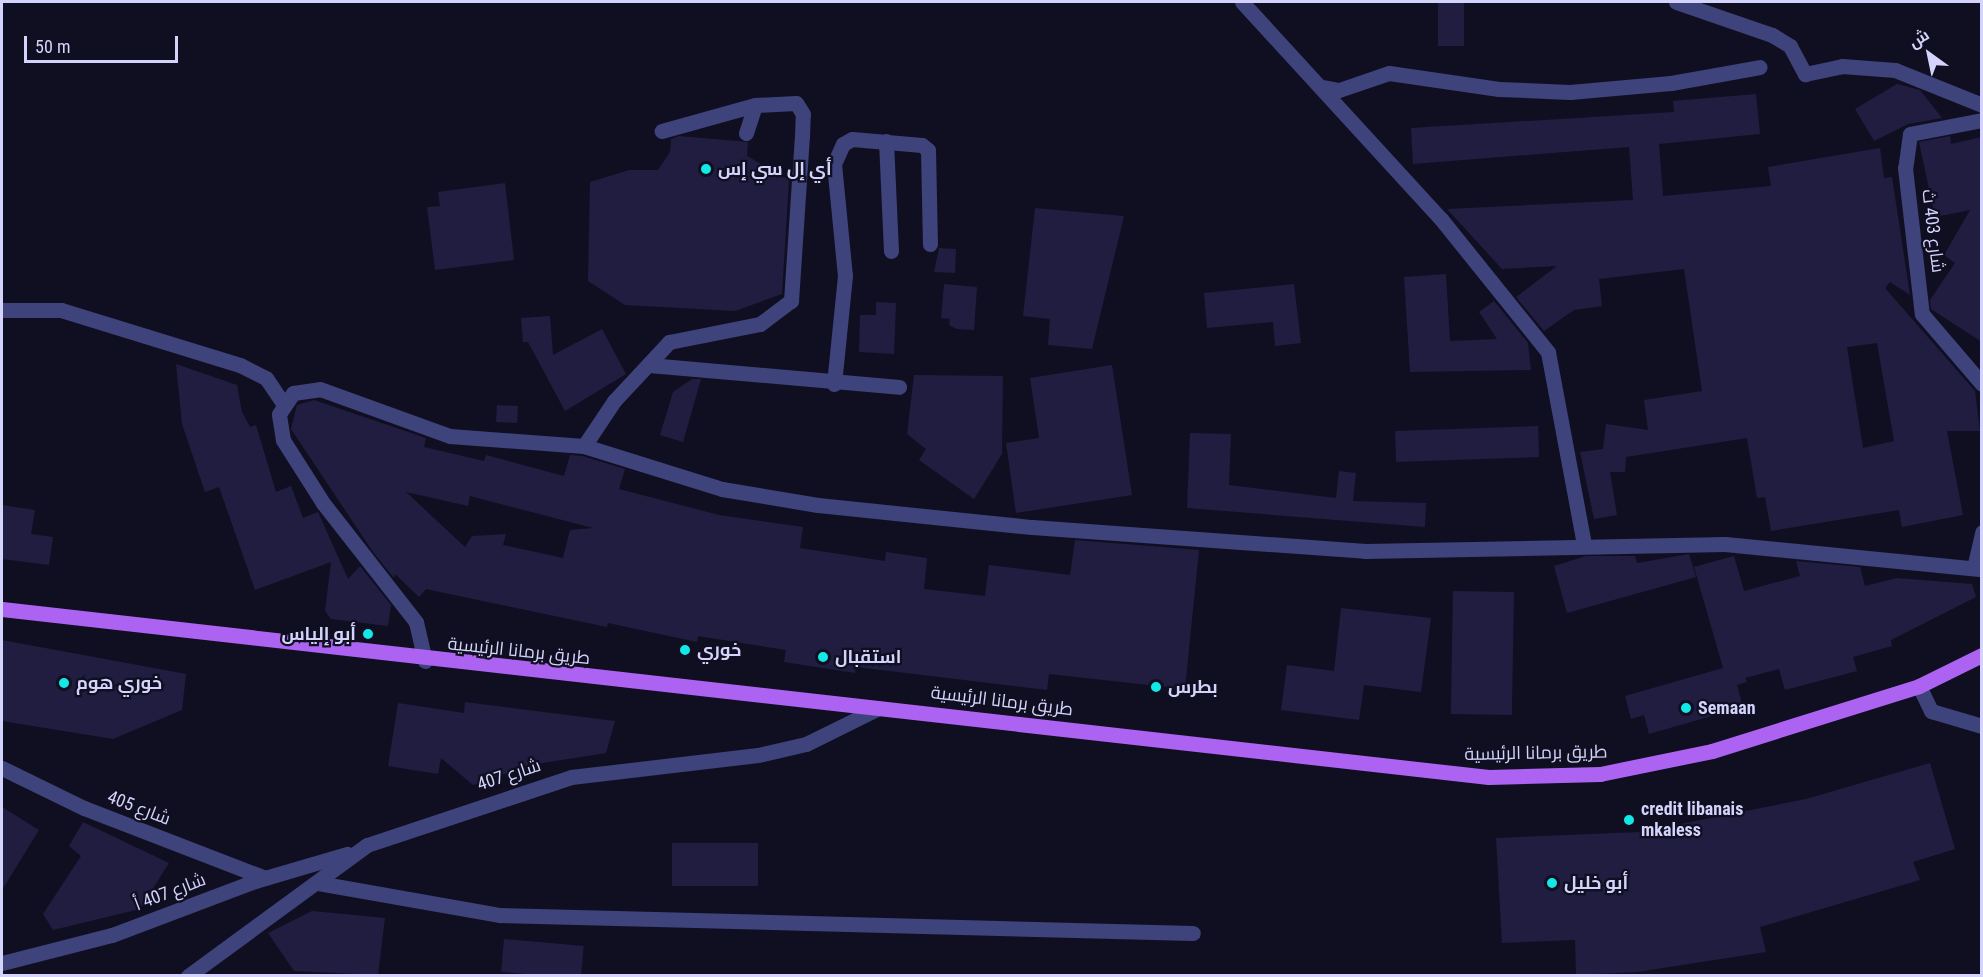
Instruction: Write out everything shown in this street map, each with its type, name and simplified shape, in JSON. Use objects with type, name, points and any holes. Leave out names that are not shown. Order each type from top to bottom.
[{"type":"main road","name":"طريق برمانا الرئيسية","points":[[2,609],[425,661],[879,708],[1489,777],[1600,774],[1701,753],[1812,723],[1919,686],[1982,655]]},
{"type":"street","points":[[1242,2],[1323,87],[1379,155],[1442,219],[1548,352],[1584,545]]},
{"type":"street","points":[[1676,2],[1772,35],[1790,46],[1805,74],[1842,66],[1895,70],[1982,105]]},
{"type":"street","points":[[1323,87],[1339,90],[1389,73],[1499,89],[1570,92],[1671,83],[1760,67]]},
{"type":"street","points":[[584,446],[614,401],[649,365],[651,356],[669,342],[760,324],[791,301],[802,114],[796,103],[755,105],[662,131]]},
{"type":"street","points":[[746,133],[755,105]]},
{"type":"street","name":"شارع 403 ث","points":[[1982,120],[1910,134],[1905,168],[1922,314],[1982,384]]},
{"type":"street","points":[[834,384],[845,276],[834,164],[838,150],[852,139],[922,145],[928,150],[930,244]]},
{"type":"street","points":[[886,141],[891,250]]},
{"type":"street","points":[[2,310],[61,310],[240,365],[266,378],[283,403]]},
{"type":"street","points":[[649,365],[834,384],[899,387]]},
{"type":"street","points":[[425,661],[416,622],[323,503],[283,440],[279,425],[283,403],[293,393],[320,389],[450,436],[584,446],[722,489],[818,506],[1032,527],[1365,551],[1725,544],[1978,568],[1982,532]]},
{"type":"street","points":[[1919,686],[1931,711],[1982,726]]},
{"type":"street","name":"شارع 407","points":[[188,975],[318,883],[350,854],[538,785],[620,768],[780,751],[829,735],[879,708]]},
{"type":"street","name":"شارع 405","points":[[2,768],[84,808],[265,878]]},
{"type":"street","name":"شارع 407 أ","points":[[2,963],[112,935],[265,878],[350,854]]},
{"type":"street","points":[[318,883],[500,915],[1193,933]]},
{"type":"building","points":[[1438,2],[1464,2],[1464,46],[1438,46]]},
{"type":"building","points":[[1897,84],[1920,90],[1942,118],[1908,124],[1874,141],[1855,109]]},
{"type":"building","points":[[1756,94],[1760,134],[1659,144],[1663,196],[1771,186],[1768,167],[1880,148],[1884,178],[1892,177],[1910,295],[1890,282],[1885,288],[1975,391],[1980,431],[1947,431],[1963,515],[1902,527],[1899,510],[1771,531],[1765,497],[1757,498],[1747,438],[1626,457],[1625,472],[1610,472],[1617,515],[1594,519],[1580,452],[1603,449],[1606,424],[1648,430],[1644,400],[1702,391],[1684,269],[1599,279],[1602,306],[1574,310],[1544,331],[1516,297],[1557,266],[1502,269],[1447,209],[1633,200],[1629,147],[1413,164],[1411,128],[1674,112],[1673,101]],"holes":[[[1877,343],[1894,441],[1863,448],[1847,347]]]},
{"type":"building","points":[[679,136],[748,142],[747,156],[789,180],[782,294],[735,311],[625,305],[588,281],[590,182],[629,170],[658,170],[670,152],[671,139]]},
{"type":"building","points":[[1950,136],[1951,144],[1982,137],[1982,342],[1931,309],[1930,300],[1955,263],[1944,255],[1970,210],[1935,217],[1919,142]]},
{"type":"building","points":[[505,183],[514,260],[435,270],[427,207],[440,206],[438,192]]},
{"type":"building","points":[[1035,208],[1124,216],[1092,349],[1048,345],[1050,319],[1023,316]]},
{"type":"building","points":[[939,248],[956,249],[955,273],[934,272]]},
{"type":"building","points":[[1446,274],[1450,341],[1497,339],[1479,312],[1494,301],[1528,343],[1531,370],[1410,372],[1404,277]]},
{"type":"building","points":[[944,284],[977,287],[974,330],[957,329],[949,325],[950,319],[941,318]]},
{"type":"building","points":[[1294,284],[1301,343],[1275,346],[1273,322],[1207,328],[1204,293]]},
{"type":"building","points":[[876,302],[896,303],[894,354],[859,352],[860,315],[876,315]]},
{"type":"building","points":[[550,316],[553,355],[602,329],[626,374],[565,411],[528,342],[523,342],[521,318]]},
{"type":"building","points":[[176,364],[237,385],[242,412],[250,427],[256,425],[276,492],[291,486],[303,518],[318,512],[348,579],[360,566],[391,605],[388,626],[331,619],[325,611],[331,562],[255,590],[219,487],[205,492],[182,424]]},
{"type":"building","points":[[1112,365],[1132,495],[1016,513],[1006,443],[1039,438],[1030,378]]},
{"type":"building","points":[[914,375],[1003,376],[1002,454],[974,499],[919,460],[926,449],[907,434]]},
{"type":"building","points":[[692,379],[701,379],[683,442],[660,435],[673,392]]},
{"type":"building","points":[[314,400],[426,438],[424,447],[484,461],[486,455],[564,476],[570,455],[582,456],[625,469],[619,489],[719,515],[803,527],[800,548],[885,561],[886,552],[927,558],[924,589],[985,596],[989,565],[1070,575],[1075,540],[1199,550],[1185,689],[1049,674],[1047,690],[856,667],[855,673],[784,662],[786,650],[698,636],[697,642],[608,623],[607,627],[426,589],[419,597],[395,574],[394,578],[373,552],[291,429],[297,405]],"holes":[[[406,492],[468,506],[470,496],[593,528],[570,530],[563,558],[503,545],[506,534],[472,536],[465,547]]]},
{"type":"building","points":[[497,405],[518,406],[517,423],[496,422]]},
{"type":"building","points":[[1538,426],[1539,457],[1396,462],[1395,431]]},
{"type":"building","points":[[1190,433],[1231,434],[1229,485],[1336,498],[1339,471],[1356,473],[1353,501],[1426,503],[1425,527],[1187,508]]},
{"type":"building","points":[[2,505],[35,510],[31,534],[53,537],[49,565],[2,559]]},
{"type":"building","points":[[1689,554],[1696,577],[1567,613],[1554,566],[1586,556],[1635,556],[1637,563]]},
{"type":"building","points":[[1734,556],[1744,591],[1800,576],[1796,561],[1860,567],[1865,586],[1897,578],[1972,584],[1976,597],[1891,640],[1892,646],[1853,657],[1857,671],[1785,690],[1779,669],[1745,678],[1747,682],[1737,685],[1743,707],[1649,734],[1644,715],[1631,719],[1625,696],[1723,668],[1694,567]]},
{"type":"building","points":[[1453,591],[1514,592],[1512,715],[1451,714]]},
{"type":"building","points":[[1341,608],[1431,618],[1421,692],[1364,685],[1359,720],[1281,710],[1287,665],[1334,671]]},
{"type":"building","points":[[2,640],[186,674],[182,710],[113,739],[2,721]]},
{"type":"building","points":[[465,702],[615,721],[606,753],[530,765],[473,785],[441,758],[438,774],[388,766],[398,703],[464,713]]},
{"type":"building","points":[[1930,763],[1955,849],[1913,862],[1920,880],[1760,927],[1766,952],[1637,972],[1576,975],[1575,940],[1502,943],[1496,838],[1640,832],[1806,799]]},
{"type":"building","points":[[2,807],[39,830],[2,890]]},
{"type":"building","points":[[83,822],[169,863],[140,909],[53,930],[43,914],[81,856],[69,846]]},
{"type":"building","points":[[672,843],[758,843],[758,886],[672,886]]},
{"type":"building","points":[[312,911],[385,918],[378,975],[294,971],[268,933]]},
{"type":"building","points":[[504,939],[584,946],[581,976],[501,972]]},
{"type":"place","name":"أي إل سي إس","points":[[706,169]]},
{"type":"place","name":"أبو إلياس","points":[[368,634]]},
{"type":"place","name":"خوري","points":[[685,650]]},
{"type":"place","name":"استقبال","points":[[823,657]]},
{"type":"place","name":"خوري هوم","points":[[64,683]]},
{"type":"place","name":"بطرس","points":[[1156,687]]},
{"type":"place","name":"Semaan","points":[[1686,708]]},
{"type":"place","name":"credit libanais mkaless","points":[[1629,820]]},
{"type":"place","name":"أبو خليل","points":[[1552,883]]}]
